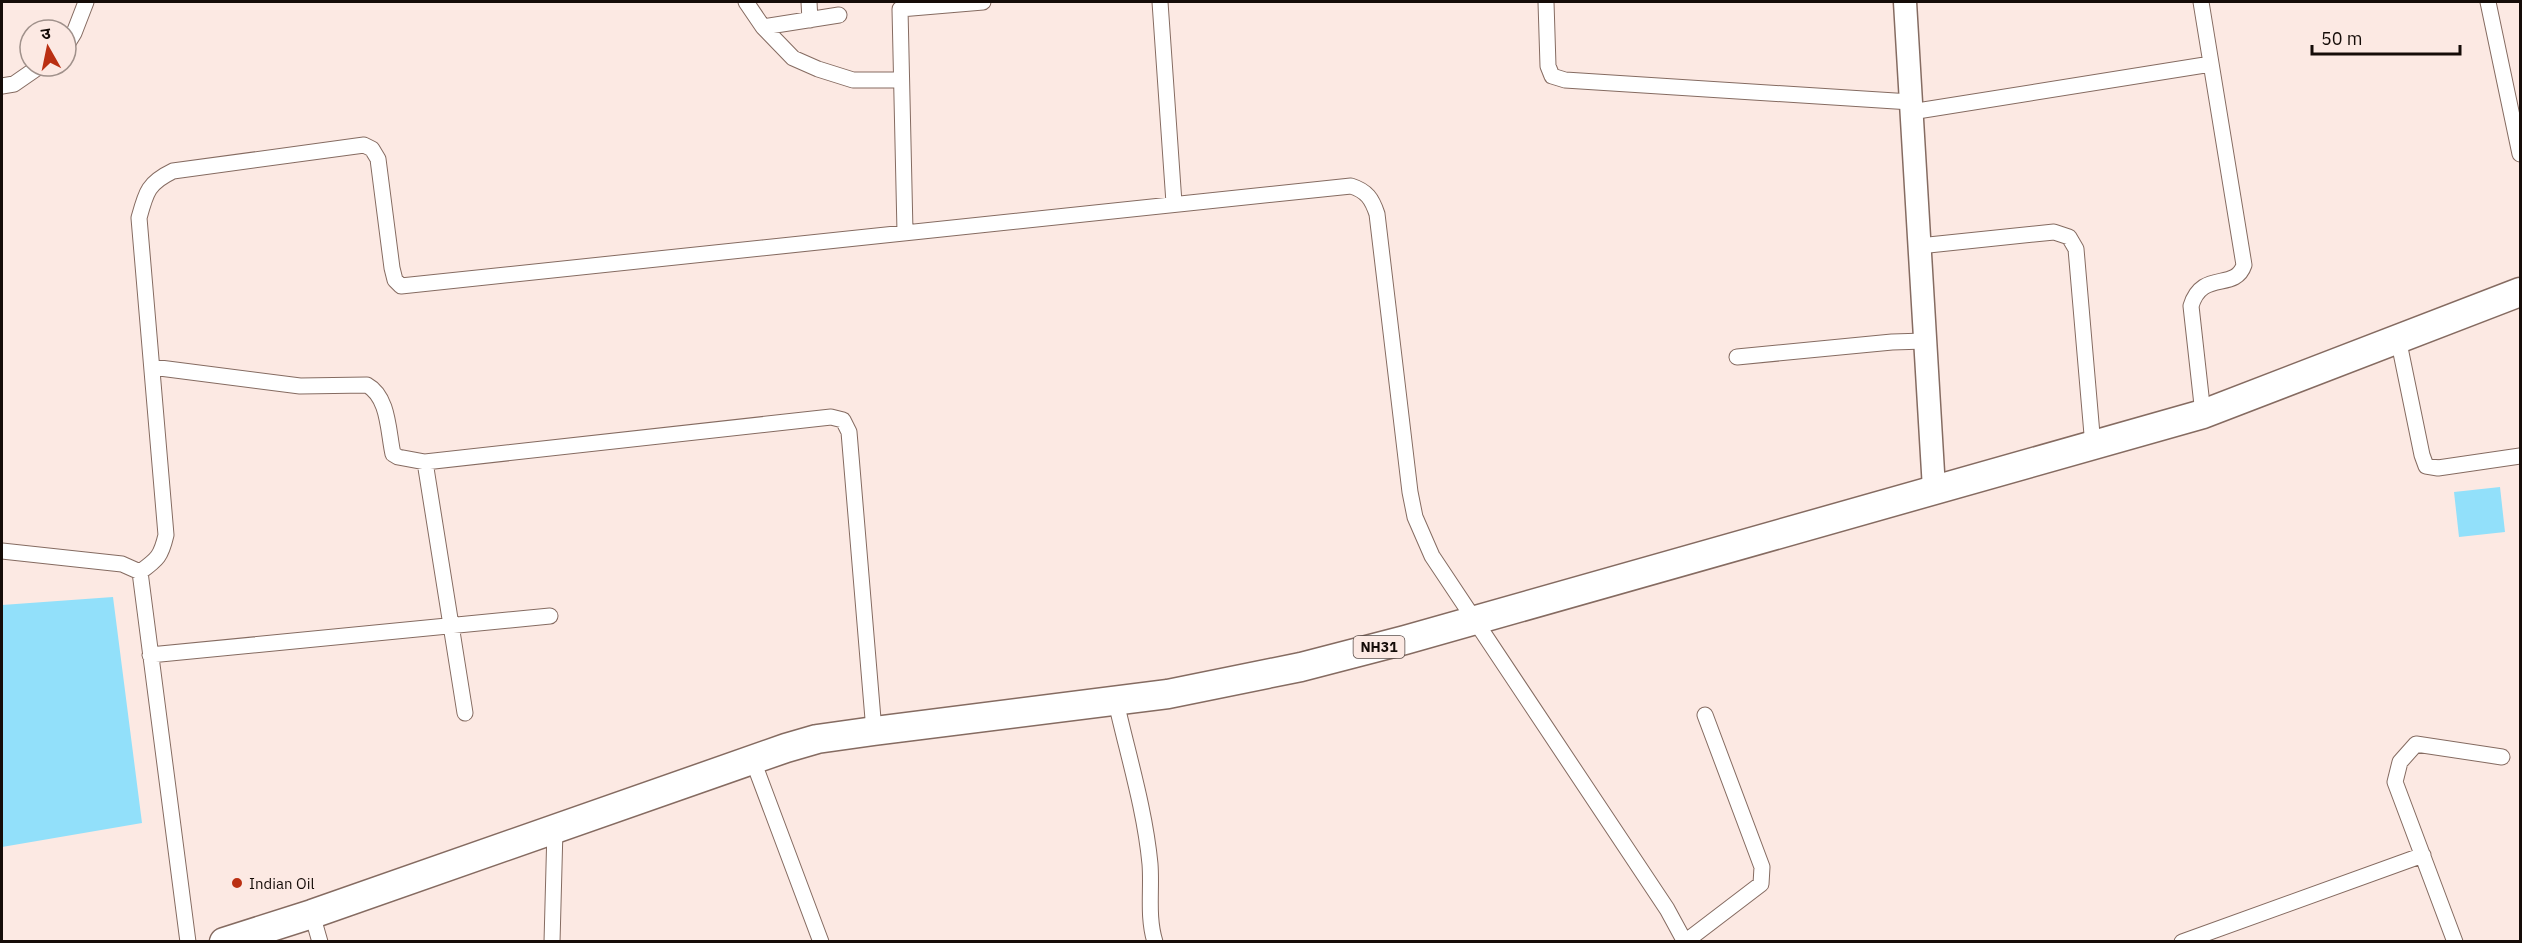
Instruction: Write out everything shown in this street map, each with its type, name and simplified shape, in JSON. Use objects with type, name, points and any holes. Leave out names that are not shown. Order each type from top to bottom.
[{"type":"highway","name":"NH31","points":[[234,940],[752,758],[817,739],[1116,702],[1168,694],[1301,667],[1476,620],[2203,414],[2520,292]]},
{"type":"street","points":[[78,23],[86,2]]},
{"type":"street","points":[[746,2],[763,27],[793,58],[853,80],[900,80]]},
{"type":"street","points":[[809,2],[810,20]]},
{"type":"street","points":[[905,232],[900,5],[982,2]]},
{"type":"street","points":[[1160,2],[1174,203]]},
{"type":"street","points":[[1546,2],[1548,66],[1552,76],[1565,80],[1911,107],[2211,64]]},
{"type":"street","points":[[1905,2],[1934,489]]},
{"type":"street","points":[[2201,2],[2244,265],[2236,278],[2204,285],[2194,296],[2191,306],[2203,414]]},
{"type":"street","points":[[2488,2],[2520,154]]},
{"type":"street","points":[[763,27],[839,15]]},
{"type":"street","points":[[2,86],[15,84],[23,78]]},
{"type":"street","points":[[140,572],[157,559],[162,552],[166,535],[139,218],[145,194],[155,180],[173,171],[364,145],[372,148],[378,159],[392,268],[395,280],[401,286],[1351,186],[1362,189],[1368,195],[1377,214],[1410,492],[1415,517],[1432,555],[1667,909],[1685,942],[1761,884],[1763,876],[1762,867],[1706,715]]},
{"type":"street","points":[[1919,246],[2054,232],[2069,237],[2076,249],[2093,446]]},
{"type":"street","points":[[2398,338],[2426,466],[2438,468],[2520,456]]},
{"type":"street","points":[[1737,357],[1892,342],[1925,341]]},
{"type":"street","points":[[152,368],[300,386],[367,385],[374,388],[382,400],[393,454],[425,462],[831,417],[843,420],[849,432],[874,731]]},
{"type":"street","points":[[425,462],[465,713]]},
{"type":"street","points":[[2,551],[122,564],[140,572]]},
{"type":"street","points":[[140,572],[188,942]]},
{"type":"street","points":[[150,655],[550,616]]},
{"type":"street","points":[[1116,702],[1145,832],[1150,865],[1149,900],[1155,942]]},
{"type":"street","points":[[2455,942],[2395,782],[2400,762],[2416,744],[2502,757]]},
{"type":"street","points":[[752,758],[821,942]]},
{"type":"street","points":[[552,942],[555,829]]},
{"type":"street","points":[[2182,942],[2422,855]]},
{"type":"street","points":[[312,914],[320,942]]},
{"type":"water","points":[[2500,487],[2505,532],[2459,537],[2454,492]]},
{"type":"water","points":[[113,597],[142,823],[2,847],[2,605]]},
{"type":"place","name":"Indian Oil","points":[[237,883]]}]
